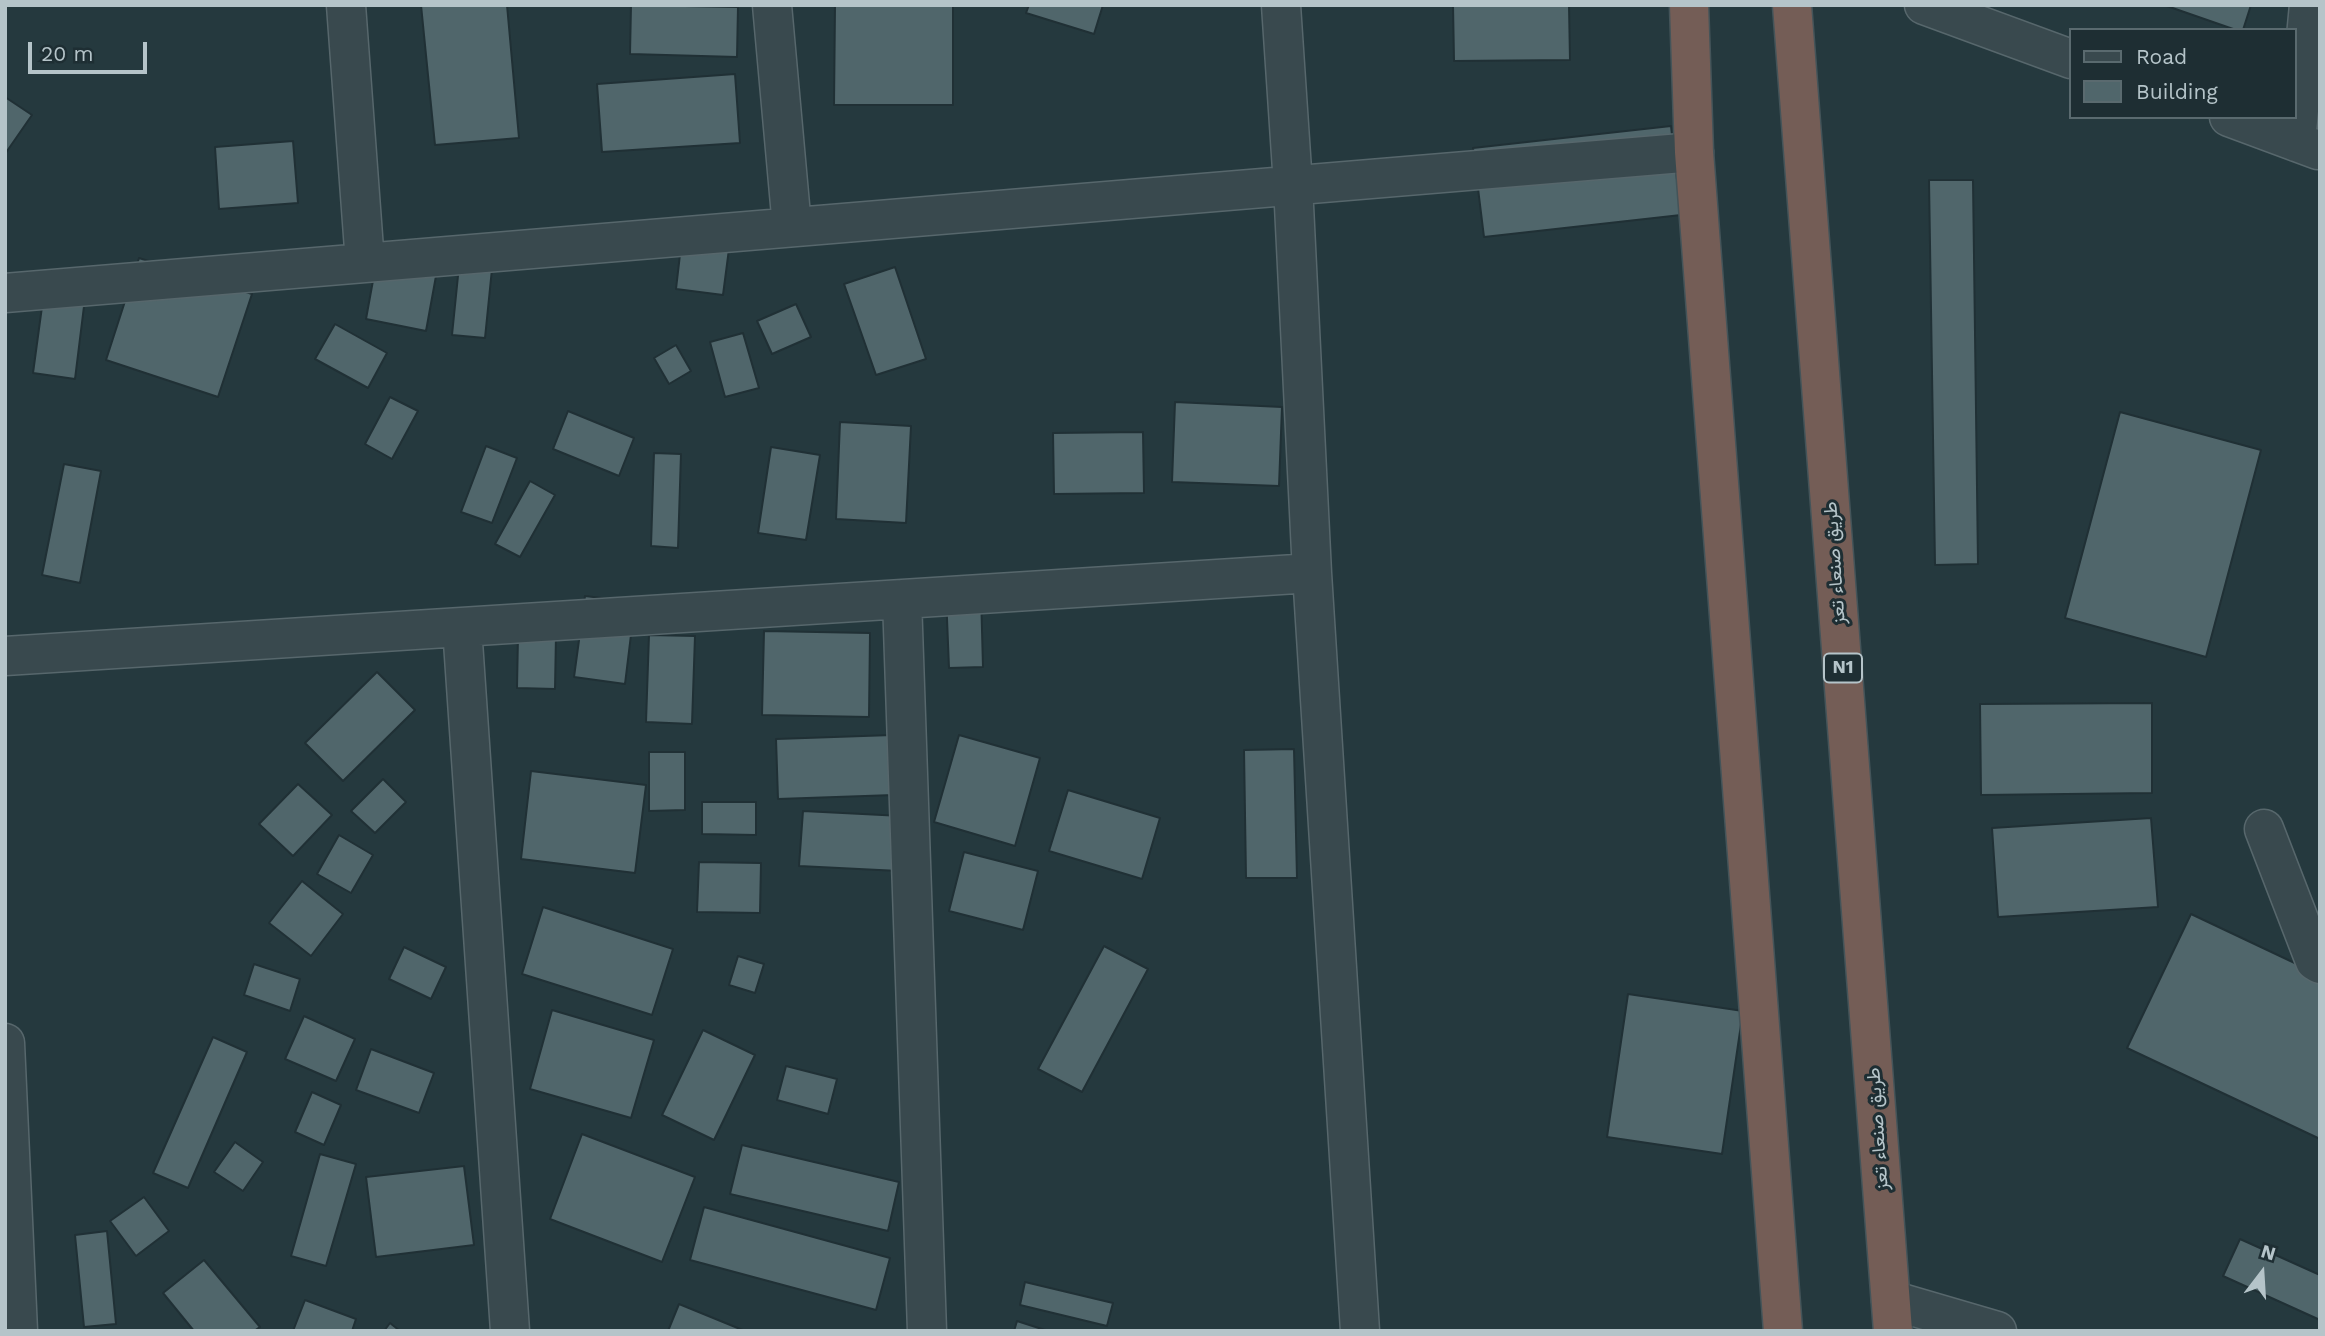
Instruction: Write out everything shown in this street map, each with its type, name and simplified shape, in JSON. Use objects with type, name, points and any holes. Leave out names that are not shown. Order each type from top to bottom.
[{"type":"highway","points":[[1689,5],[1695,152],[1783,1331]]},
{"type":"highway","name":"طريق صنعاء تعز","points":[[1792,5],[1892,1316]]},
{"type":"street","points":[[346,5],[365,263]]},
{"type":"street","points":[[772,5],[793,227]]},
{"type":"street","points":[[1281,5],[1293,185],[1312,573],[1360,1331]]},
{"type":"street","points":[[1924,5],[2070,59]]},
{"type":"street","points":[[2234,119],[2308,146],[2309,5]]},
{"type":"street","points":[[5,293],[1695,152]]},
{"type":"street","points":[[5,656],[1312,573]]},
{"type":"street","points":[[902,599],[927,1331]]},
{"type":"street","points":[[461,627],[510,1331]]},
{"type":"street","points":[[2264,829],[2315,961],[2320,964]]},
{"type":"street","points":[[5,1043],[18,1331]]},
{"type":"street","points":[[1892,1316],[1997,1331]]},
{"type":"building","points":[[421,5],[507,5],[519,138],[435,145]]},
{"type":"building","points":[[631,5],[738,7],[737,57],[630,54]]},
{"type":"building","points":[[835,5],[953,5],[953,105],[834,105]]},
{"type":"building","points":[[1029,5],[1103,5],[1094,34],[1026,13]]},
{"type":"building","points":[[1453,5],[1569,5],[1570,60],[1454,61]]},
{"type":"building","points":[[2164,5],[2251,5],[2244,28],[2230,28]]},
{"type":"building","points":[[735,74],[740,143],[602,152],[597,84]]},
{"type":"building","points":[[5,97],[32,115],[5,154]]},
{"type":"building","points":[[1671,126],[1681,215],[1484,237],[1473,148]]},
{"type":"building","points":[[293,141],[298,203],[219,209],[215,147]]},
{"type":"building","points":[[1929,180],[1973,180],[1978,564],[1935,565]]},
{"type":"building","points":[[684,220],[732,226],[723,295],[676,289]]},
{"type":"building","points":[[378,253],[438,265],[426,331],[366,319]]},
{"type":"building","points":[[460,256],[493,259],[485,338],[452,335]]},
{"type":"building","points":[[139,258],[252,294],[218,397],[106,360]]},
{"type":"building","points":[[895,267],[926,359],[876,375],[844,284]]},
{"type":"building","points":[[46,277],[87,282],[75,379],[33,373]]},
{"type":"building","points":[[796,304],[811,337],[772,354],[757,321]]},
{"type":"building","points":[[335,324],[387,353],[368,388],[315,359]]},
{"type":"building","points":[[743,333],[759,388],[725,397],[710,342]]},
{"type":"building","points":[[676,345],[691,371],[669,384],[654,358]]},
{"type":"building","points":[[390,397],[418,411],[392,459],[365,444]]},
{"type":"building","points":[[1175,402],[1282,407],[1279,486],[1172,482]]},
{"type":"building","points":[[568,411],[634,438],[619,476],[553,449]]},
{"type":"building","points":[[2120,412],[2261,450],[2206,657],[2065,618]]},
{"type":"building","points":[[840,422],[911,426],[906,523],[836,519]]},
{"type":"building","points":[[1143,432],[1144,493],[1054,494],[1053,433]]},
{"type":"building","points":[[486,446],[517,458],[492,523],[461,512]]},
{"type":"building","points":[[771,447],[820,455],[806,540],[758,533]]},
{"type":"building","points":[[654,453],[681,454],[678,548],[651,546]]},
{"type":"building","points":[[64,464],[101,471],[80,583],[42,575]]},
{"type":"building","points":[[530,481],[555,495],[520,557],[495,544]]},
{"type":"building","points":[[981,593],[983,667],[949,668],[946,594]]},
{"type":"building","points":[[585,596],[635,602],[625,684],[574,677]]},
{"type":"building","points":[[764,631],[870,633],[869,717],[762,715]]},
{"type":"building","points":[[518,635],[556,635],[555,689],[517,688]]},
{"type":"building","points":[[649,635],[695,636],[692,724],[646,722]]},
{"type":"building","points":[[377,672],[415,710],[343,781],[305,743]]},
{"type":"building","points":[[2152,703],[2152,793],[1981,795],[1980,704]]},
{"type":"building","points":[[892,735],[894,795],[778,799],[776,739]]},
{"type":"building","points":[[959,735],[1040,758],[1015,846],[934,822]]},
{"type":"building","points":[[1294,749],[1297,878],[1246,878],[1244,750]]},
{"type":"building","points":[[649,752],[685,752],[685,810],[649,811]]},
{"type":"building","points":[[531,771],[646,785],[635,873],[521,859]]},
{"type":"building","points":[[383,779],[406,802],[375,833],[351,811]]},
{"type":"building","points":[[298,784],[332,815],[293,856],[259,824]]},
{"type":"building","points":[[1068,790],[1160,818],[1142,879],[1049,851]]},
{"type":"building","points":[[702,802],[756,802],[756,835],[702,834]]},
{"type":"building","points":[[803,811],[902,816],[899,871],[799,866]]},
{"type":"building","points":[[2151,818],[2158,907],[1998,917],[1992,828]]},
{"type":"building","points":[[339,835],[373,855],[351,893],[317,874]]},
{"type":"building","points":[[964,852],[1038,871],[1023,930],[949,911]]},
{"type":"building","points":[[699,862],[761,863],[760,913],[697,912]]},
{"type":"building","points":[[302,881],[343,914],[311,956],[269,923]]},
{"type":"building","points":[[543,907],[673,949],[652,1015],[522,974]]},
{"type":"building","points":[[2191,914],[2320,975],[2320,1139],[2127,1048]]},
{"type":"building","points":[[1104,946],[1148,969],[1082,1092],[1038,1069]]},
{"type":"building","points":[[404,947],[446,967],[431,999],[389,979]]},
{"type":"building","points":[[738,956],[764,964],[755,993],[729,985]]},
{"type":"building","points":[[254,964],[300,979],[290,1011],[244,995]]},
{"type":"building","points":[[1628,994],[1743,1011],[1722,1154],[1607,1137]]},
{"type":"building","points":[[552,1010],[654,1040],[631,1118],[530,1089]]},
{"type":"building","points":[[304,1016],[355,1039],[336,1081],[285,1059]]},
{"type":"building","points":[[703,1030],[755,1055],[714,1140],[662,1115]]},
{"type":"building","points":[[213,1037],[247,1052],[188,1188],[153,1173]]},
{"type":"building","points":[[371,1049],[434,1073],[419,1113],[356,1090]]},
{"type":"building","points":[[786,1066],[837,1079],[828,1114],[777,1100]]},
{"type":"building","points":[[312,1092],[341,1105],[324,1145],[295,1132]]},
{"type":"building","points":[[582,1134],[695,1177],[662,1262],[550,1219]]},
{"type":"building","points":[[235,1142],[263,1162],[243,1191],[214,1172]]},
{"type":"building","points":[[742,1145],[899,1182],[888,1231],[730,1194]]},
{"type":"building","points":[[320,1154],[356,1164],[326,1266],[291,1256]]},
{"type":"building","points":[[464,1166],[474,1245],[376,1257],[366,1177]]},
{"type":"building","points":[[144,1197],[169,1231],[136,1256],[110,1221]]},
{"type":"building","points":[[704,1207],[890,1258],[876,1310],[690,1260]]},
{"type":"building","points":[[107,1231],[116,1324],[84,1327],[75,1235]]},
{"type":"building","points":[[2240,1239],[2320,1275],[2320,1320],[2223,1276]]},
{"type":"building","points":[[204,1260],[260,1327],[254,1331],[194,1331],[163,1293]]},
{"type":"building","points":[[1025,1282],[1113,1303],[1107,1326],[1020,1305]]},
{"type":"building","points":[[305,1300],[356,1319],[352,1331],[293,1331]]},
{"type":"building","points":[[679,1304],[745,1331],[668,1331]]},
{"type":"building","points":[[1017,1321],[1048,1331],[1014,1331]]},
{"type":"building","points":[[390,1323],[400,1331],[384,1331]]}]
